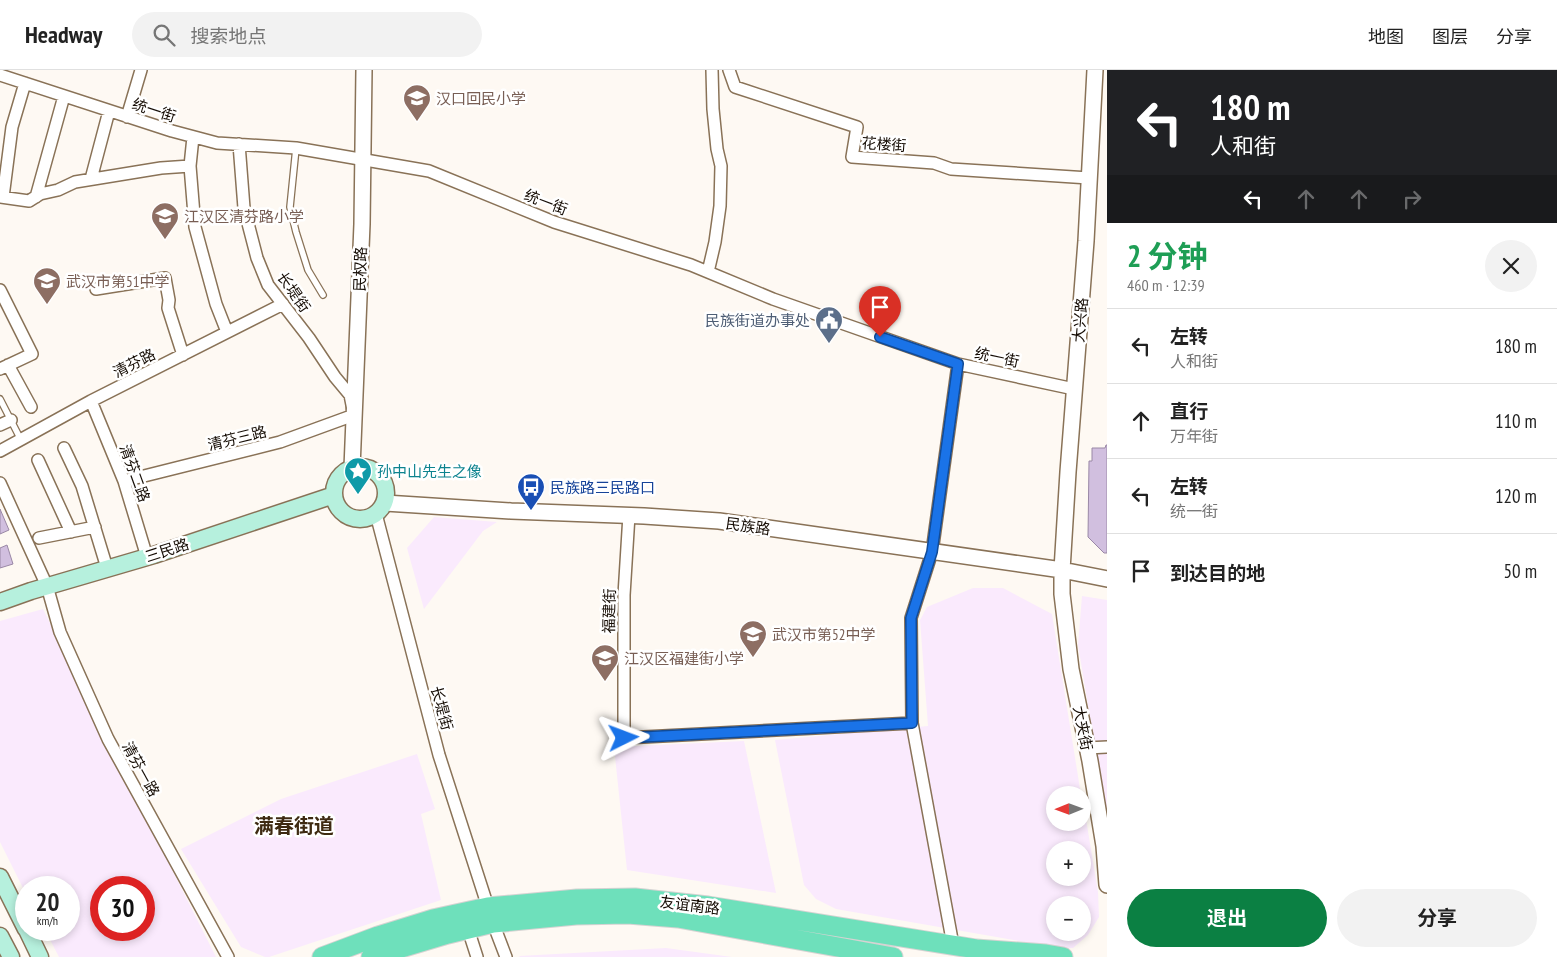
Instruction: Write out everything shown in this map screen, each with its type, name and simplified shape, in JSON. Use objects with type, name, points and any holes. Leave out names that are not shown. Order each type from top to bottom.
[{"type":"main road","points":[[358,466],[367,467],[376,472],[385,482],[387,491],[381,508],[368,518],[351,518],[343,513],[336,504],[334,495],[337,480],[345,471],[352,468],[358,466]]},
{"type":"main road","name":"三民路","points":[[0,602],[47,586],[147,557],[334,495]]},
{"type":"main road","points":[[1,883],[15,909]]},
{"type":"main road","name":"友谊南路","points":[[371,957],[468,929],[491,915],[576,899],[635,898],[708,906],[976,949],[1046,954],[1062,957]]},
{"type":"main road","name":"友谊南路","points":[[322,957],[378,936],[433,919],[491,915],[628,914],[687,920],[893,957]]},
{"type":"main road","points":[[0,936],[11,957]]},
{"type":"main road","points":[[32,941],[40,957]]},
{"type":"main road","points":[[976,949],[1011,957]]},
{"type":"street","points":[[127,117],[140,70]]},
{"type":"street","name":"民权路","points":[[352,468],[362,224],[364,70]]},
{"type":"street","points":[[708,272],[715,242],[720,206],[721,166],[717,149],[713,109],[712,70]]},
{"type":"street","name":"花楼街","points":[[729,70],[735,87],[857,127],[852,157],[934,163],[951,169],[1090,178]]},
{"type":"street","name":"大兴路","points":[[1062,570],[1096,70]]},
{"type":"street","name":"统一街","points":[[0,75],[127,117],[217,143],[296,148],[429,171],[554,222],[691,265],[791,305],[958,364],[1074,389]]},
{"type":"street","points":[[25,83],[12,127],[2,197],[29,201],[40,194],[58,190],[75,182],[161,168],[190,166]]},
{"type":"street","points":[[36,197],[64,96]]},
{"type":"street","points":[[91,179],[109,111]]},
{"type":"street","points":[[193,137],[190,166],[195,227],[216,304],[228,332]]},
{"type":"street","name":"长堤街","points":[[239,144],[244,208],[257,258],[268,285],[350,396],[354,415]]},
{"type":"street","points":[[96,289],[165,278],[169,300],[168,308],[183,355]]},
{"type":"street","points":[[0,290],[32,354],[4,367],[31,407]]},
{"type":"street","name":"清芬路","points":[[0,451],[91,401],[283,304]]},
{"type":"street","points":[[953,945],[912,723],[911,618],[932,552],[958,364]]},
{"type":"street","name":"清芬二路","points":[[91,401],[124,481],[147,557]]},
{"type":"street","name":"清芬三路","points":[[124,481],[280,442],[354,415]]},
{"type":"street","points":[[64,448],[82,486],[107,568]]},
{"type":"street","points":[[38,460],[71,532]]},
{"type":"street","name":"清芬一路","points":[[0,482],[47,586],[60,632],[108,739],[228,957]]},
{"type":"street","name":"长堤街","points":[[381,508],[439,755],[506,957]]},
{"type":"street","name":"民族路","points":[[381,508],[629,515],[719,521],[1062,570],[1107,579]]},
{"type":"street","name":"福建街","points":[[629,515],[624,596],[624,738],[912,723]]},
{"type":"street","points":[[39,538],[94,527]]},
{"type":"street","name":"大夹街","points":[[1062,570],[1062,594],[1071,669],[1104,846],[1107,885]]},
{"type":"street","points":[[1087,748],[1107,746]]},
{"type":"street","points":[[468,929],[477,957]]},
{"type":"lane","points":[[296,148],[290,207],[308,270],[323,295]]},
{"type":"lane","points":[[0,399],[5,423],[21,440]]},
{"type":"shaded area","points":[[434,517],[497,522],[483,531],[424,609],[407,548]]},
{"type":"shaded area","points":[[973,588],[1003,588],[1052,614],[1080,786],[1046,786],[1046,831],[1088,831],[1090,841],[1046,841],[1046,886],[1091,886],[1091,850],[1098,892],[1099,917],[1091,930],[1091,896],[1046,896],[1046,941],[1081,941],[1073,948],[1059,948],[836,909],[816,899],[804,885],[775,740],[928,726],[920,620],[927,607]]},
{"type":"shaded area","points":[[1082,596],[1107,600],[1107,819],[1078,645]]},
{"type":"shaded area","points":[[43,609],[216,957],[59,957],[51,941],[80,941],[80,876],[17,876],[0,842],[0,621]]},
{"type":"shaded area","points":[[744,741],[776,893],[627,870],[614,747]]},
{"type":"shaded area","points":[[417,754],[435,809],[421,814],[441,900],[269,957],[241,947],[181,849],[281,799]]},
{"type":"shaded area","points":[[666,948],[732,957],[519,956]]},
{"type":"building","points":[[1106,445],[1107,553],[1104,553],[1088,537],[1089,461],[1092,461],[1092,448],[1105,448]]},
{"type":"building","points":[[0,509],[9,530],[0,534]]},
{"type":"building","points":[[7,545],[13,564],[0,568],[0,548]]},
{"type":"place","name":"汉口回民小学","points":[[417,122]]},
{"type":"place","name":"江汉区清芬路小学","points":[[165,240]]},
{"type":"place","name":"武汉市第51中学","points":[[47,305]]},
{"type":"place","name":"民族街道办事处","points":[[829,344]]},
{"type":"place","name":"孙中山先生之像","points":[[358,495]]},
{"type":"place","name":"民族路三民路口","points":[[531,511]]},
{"type":"place","name":"武汉市第52中学","points":[[753,658]]},
{"type":"place","name":"江汉区福建街小学","points":[[605,682]]},
{"type":"district","name":"满春街道","points":[[294,826]]},
{"type":"route","points":[[624,738],[912,723],[911,618],[932,552],[958,364],[880,337]]}]
